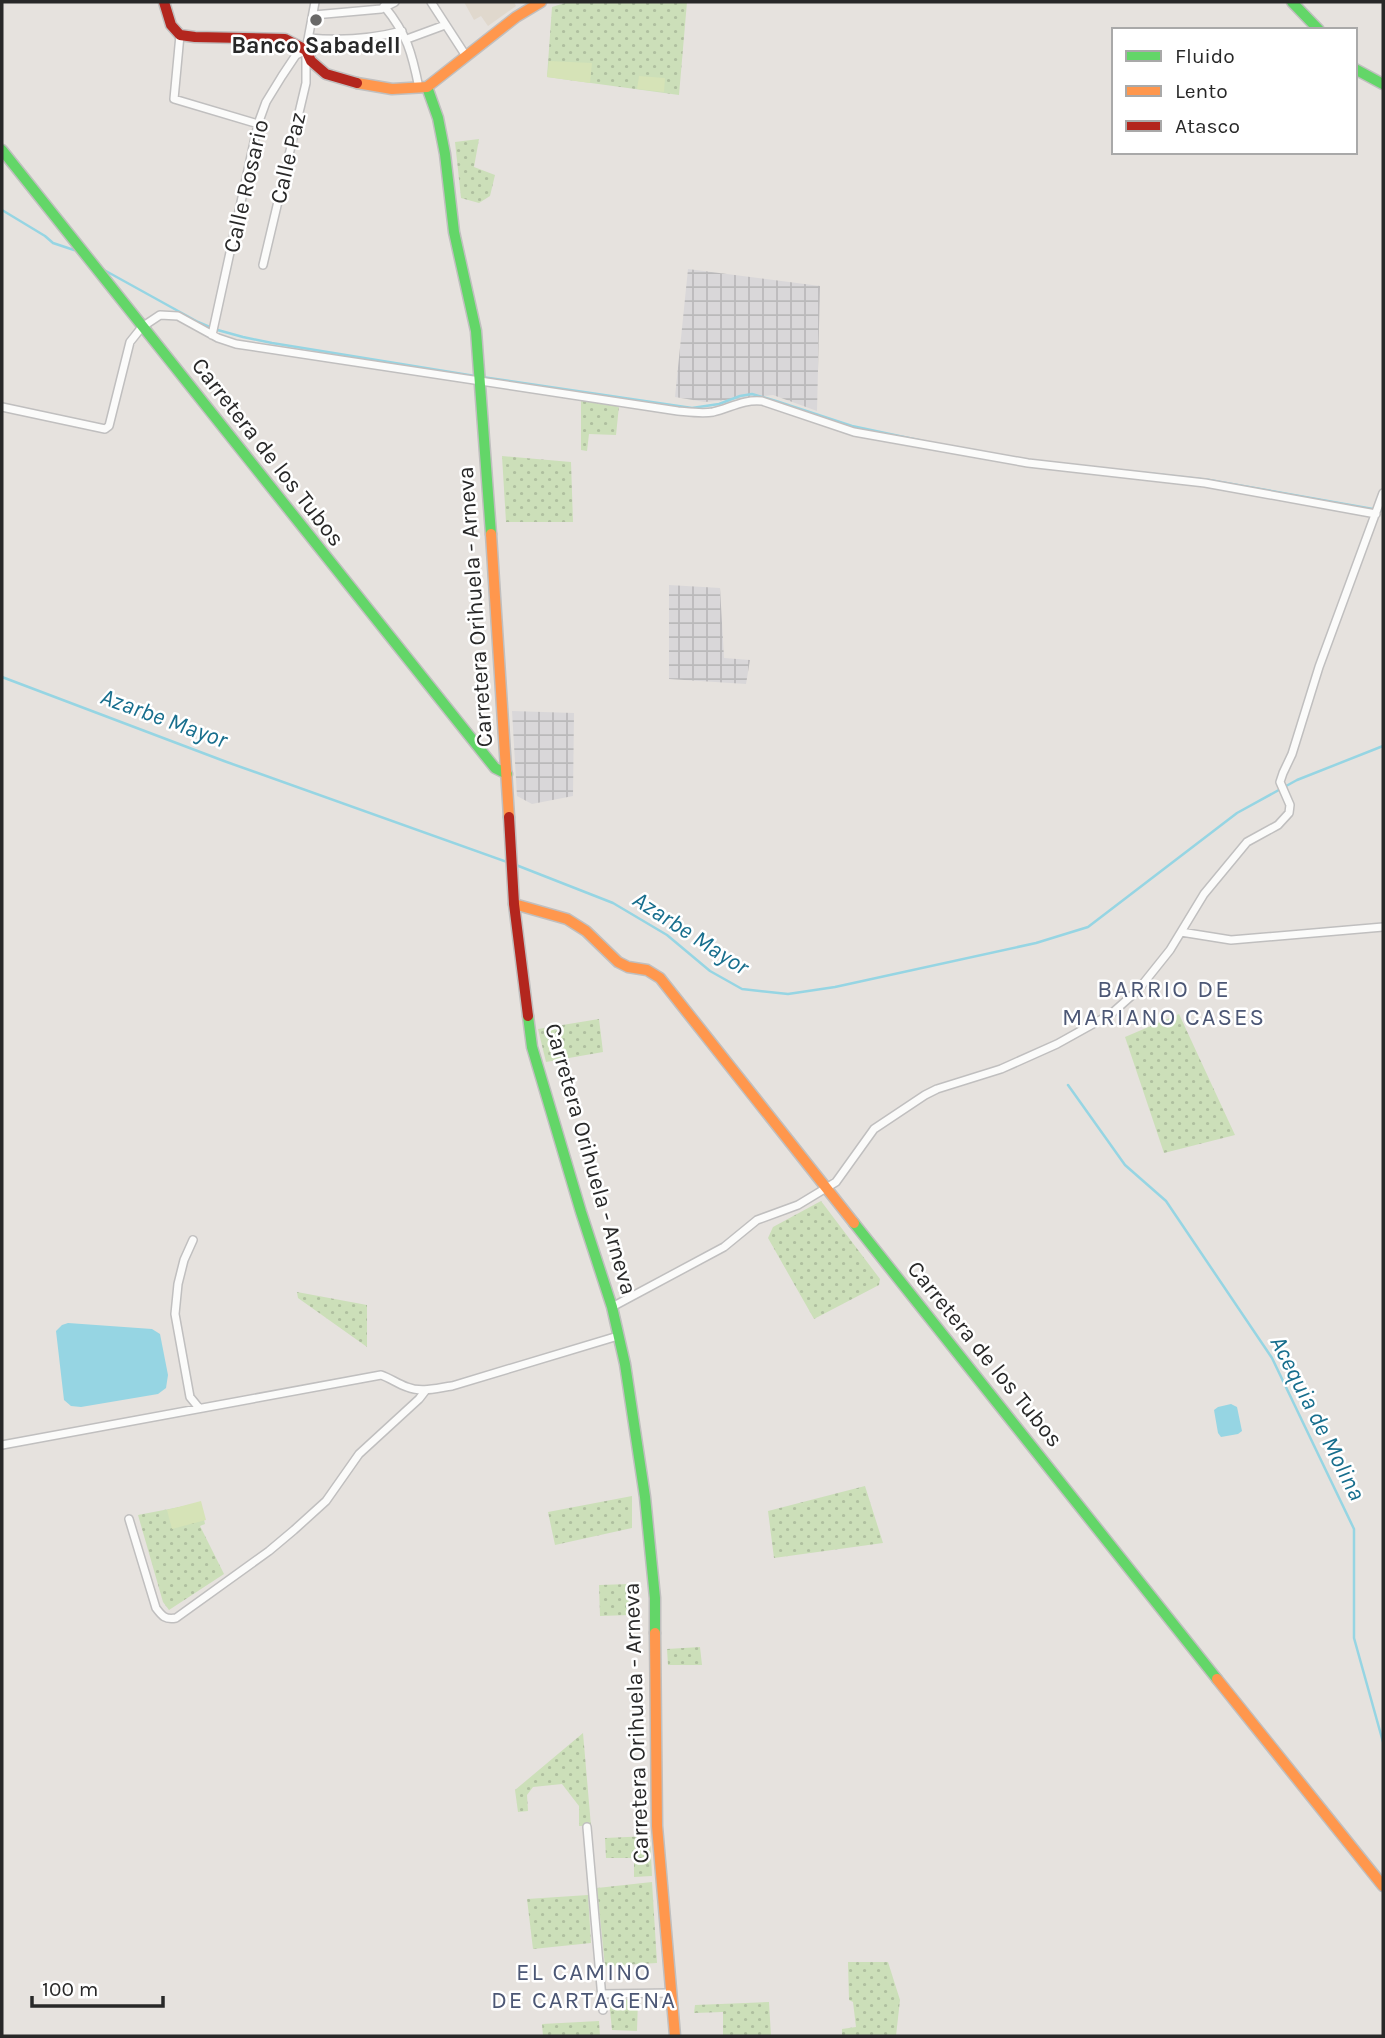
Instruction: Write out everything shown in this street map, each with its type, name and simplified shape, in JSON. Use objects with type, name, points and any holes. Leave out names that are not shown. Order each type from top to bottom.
[{"type":"main road","points":[[164,2],[171,25],[180,34],[195,37],[285,39],[306,50],[311,61],[326,74],[364,85],[392,89],[423,87],[516,17],[541,2]]},
{"type":"main road","points":[[1292,2],[1317,28]]},
{"type":"main road","points":[[1357,70],[1383,84]]},
{"type":"main road","name":"Carretera Orihuela - Arneva","points":[[423,87],[438,118],[454,232],[476,331],[514,904],[532,1047],[612,1307],[625,1364],[645,1497],[655,1598],[657,1826],[675,2036]]},
{"type":"main road","name":"Carretera de los Tubos","points":[[2,150],[486,757],[495,768],[507,774]]},
{"type":"main road","name":"Carretera de los Tubos","points":[[514,904],[567,919],[586,930],[618,962],[628,967],[647,970],[660,978],[1383,1886]]},
{"type":"street","name":"Calle Paz","points":[[263,265],[306,83],[306,50],[315,2]]},
{"type":"street","points":[[314,15],[381,9],[395,2]]},
{"type":"street","points":[[431,2],[466,56]]},
{"type":"street","points":[[384,6],[407,39],[423,87]]},
{"type":"street","points":[[407,39],[445,25]]},
{"type":"street","points":[[309,38],[346,40],[402,31]]},
{"type":"street","points":[[180,34],[174,99],[258,124]]},
{"type":"street","name":"Calle Rosario","points":[[212,335],[258,124],[266,102],[282,76],[296,55],[306,50]]},
{"type":"street","points":[[2,407],[105,429],[130,342],[142,327],[160,315],[170,314],[236,344],[480,378],[678,411],[710,412],[753,400],[854,432],[1028,463],[1205,483],[1376,514]]},
{"type":"street","points":[[612,1307],[724,1247],[757,1220],[798,1205],[836,1182],[867,1136],[915,1101],[937,1089],[1033,1056],[1111,1014],[1138,990],[1170,950],[1204,894],[1247,842],[1285,820],[1289,813],[1290,805],[1280,782],[1383,494]]},
{"type":"street","points":[[1181,932],[1231,940],[1383,927]]},
{"type":"street","points":[[193,1240],[178,1284],[175,1314],[190,1397],[199,1408]]},
{"type":"street","points":[[2,1445],[381,1375],[405,1387],[426,1390],[452,1386],[618,1336]]},
{"type":"street","points":[[129,1519],[156,1608],[163,1617],[176,1618],[270,1551],[326,1501],[359,1454],[426,1390]]},
{"type":"street","points":[[587,1827],[603,2010]]},
{"type":"street","points":[[602,1994],[671,1993]]},
{"type":"shaded area","points":[[464,2],[514,2],[516,6],[488,26],[481,16],[474,20]]},
{"type":"shaded area","points":[[688,269],[820,286],[817,411],[773,395],[705,402],[675,397]]},
{"type":"shaded area","points":[[669,585],[720,588],[724,658],[750,660],[746,684],[669,679]]},
{"type":"shaded area","points":[[512,711],[574,713],[573,796],[532,804],[517,796]]},
{"type":"green space","points":[[568,2],[687,2],[679,95],[547,77],[552,7]]},
{"type":"green space","points":[[549,61],[592,63],[590,83],[547,77]]},
{"type":"green space","points":[[639,76],[665,78],[664,92],[637,89]]},
{"type":"green space","points":[[479,139],[474,167],[495,175],[490,196],[479,203],[461,198],[455,142]]},
{"type":"green space","points":[[581,400],[619,406],[616,435],[589,434],[587,451],[581,450]]},
{"type":"green space","points":[[502,456],[571,462],[573,522],[506,522]]},
{"type":"green space","points":[[1179,1014],[1235,1135],[1164,1153],[1125,1037]]},
{"type":"green space","points":[[599,1019],[603,1052],[546,1062],[538,1029]]},
{"type":"green space","points":[[821,1201],[880,1279],[879,1285],[814,1319],[768,1238],[773,1227]]},
{"type":"green space","points":[[297,1292],[367,1305],[367,1347],[298,1298]]},
{"type":"green space","points":[[865,1486],[883,1543],[774,1558],[768,1511]]},
{"type":"green space","points":[[632,1496],[632,1528],[555,1545],[548,1512]]},
{"type":"green space","points":[[201,1501],[206,1520],[172,1529],[167,1510]]},
{"type":"green space","points":[[200,1503],[205,1524],[200,1526],[224,1574],[169,1610],[163,1602],[138,1515]]},
{"type":"green space","points":[[629,1584],[630,1615],[600,1616],[599,1585]]},
{"type":"green space","points":[[700,1647],[702,1665],[668,1665],[667,1649]]},
{"type":"green space","points":[[583,1733],[591,1826],[579,1826],[579,1806],[562,1784],[533,1787],[527,1795],[528,1811],[518,1812],[515,1790]]},
{"type":"green space","points":[[650,1836],[652,1876],[634,1877],[634,1858],[606,1858],[605,1838]]},
{"type":"green space","points":[[652,1882],[657,1963],[605,1966],[597,1888]]},
{"type":"green space","points":[[588,1895],[591,1943],[533,1949],[527,1899]]},
{"type":"green space","points":[[848,1962],[888,1962],[900,2000],[896,2036],[842,2036],[842,2029],[856,2027],[853,2002],[849,2000]]},
{"type":"green space","points":[[638,1999],[637,2031],[612,2030],[609,2000]]},
{"type":"green space","points":[[769,2002],[771,2036],[723,2036],[723,2012],[694,2013],[695,2005]]},
{"type":"green space","points":[[599,2021],[600,2036],[543,2036],[542,2024]]},
{"type":"water","points":[[68,1323],[152,1329],[160,1334],[168,1375],[166,1388],[158,1394],[81,1407],[71,1406],[64,1400],[56,1331]]},
{"type":"water","points":[[1231,1404],[1237,1407],[1242,1431],[1221,1437],[1214,1410]]},
{"type":"waterway","points":[[2,210],[53,243],[74,250]]},
{"type":"waterway","points":[[104,270],[212,328]]},
{"type":"waterway","points":[[214,329],[272,343],[475,376]]},
{"type":"waterway","points":[[482,377],[692,408],[719,404],[752,394],[852,426],[923,441]]},
{"type":"waterway","points":[[1127,471],[1209,480],[1373,509]]},
{"type":"waterway","name":"Azarbe Mayor","points":[[2,677],[224,761],[510,863]]},
{"type":"waterway","name":"Azarbe Mayor","points":[[516,865],[613,903],[667,935],[710,971],[742,989],[788,994],[835,987],[1036,943],[1088,927],[1237,813],[1297,780],[1383,746]]},
{"type":"waterway","name":"Acequia de Molina","points":[[1068,1085],[1125,1165],[1166,1201],[1272,1358],[1354,1529],[1354,1638],[1383,1742]]},
{"type":"traffic: fast","points":[[1292,2],[1317,28]]},
{"type":"traffic: fast","points":[[1357,70],[1383,84]]},
{"type":"traffic: fast","points":[[427,87],[438,118],[454,232],[476,331],[491,534]]},
{"type":"traffic: fast","points":[[2,150],[495,768],[507,774]]},
{"type":"traffic: fast","points":[[528,1016],[532,1047],[612,1307],[625,1364],[645,1497],[655,1598],[655,1633]]},
{"type":"traffic: fast","points":[[854,1223],[1217,1679]]},
{"type":"traffic: slow","points":[[357,83],[392,89],[427,87],[516,17],[541,2]]},
{"type":"traffic: slow","points":[[491,534],[509,817]]},
{"type":"traffic: slow","points":[[514,904],[567,919],[586,931],[618,962],[628,967],[647,970],[660,978],[854,1223]]},
{"type":"traffic: slow","points":[[655,1633],[657,1826],[675,2036]]},
{"type":"traffic: slow","points":[[1217,1679],[1383,1886]]},
{"type":"traffic: jam","points":[[164,2],[171,25],[180,35],[285,39],[306,50],[311,61],[326,74],[357,83]]},
{"type":"traffic: jam","points":[[509,817],[514,904],[528,1016]]},
{"type":"place","name":"Banco Sabadell","points":[[316,20]]},
{"type":"district","name":"BARRIO DE MARIANO CASES","points":[[1164,1003]]},
{"type":"district","name":"EL CAMINO DE CARTAGENA","points":[[584,1986]]}]
